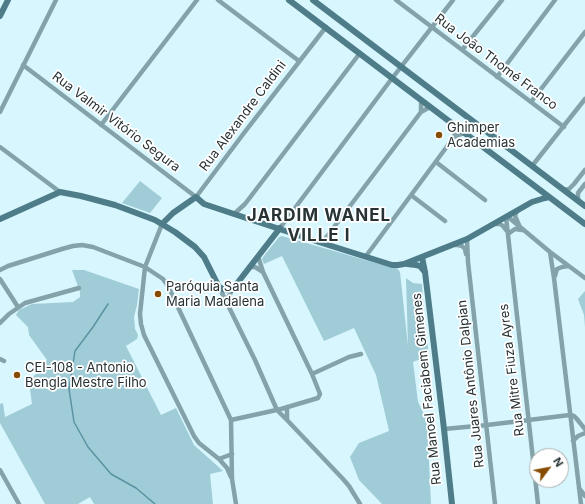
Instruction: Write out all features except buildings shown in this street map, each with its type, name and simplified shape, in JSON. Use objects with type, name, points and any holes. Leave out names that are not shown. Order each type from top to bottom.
[{"type":"street","points":[[0,16],[8,0]]},
{"type":"street","points":[[0,112],[56,0]]},
{"type":"street","points":[[101,125],[197,0]]},
{"type":"street","points":[[218,0],[299,61]]},
{"type":"street","points":[[290,0],[585,224]]},
{"type":"street","points":[[312,0],[585,206]]},
{"type":"street","points":[[228,305],[228,298],[232,290],[392,78],[453,0]]},
{"type":"street","points":[[462,50],[502,0]]},
{"type":"street","points":[[497,76],[555,0]]},
{"type":"street","name":"Rua João Thomé Franco","points":[[398,1],[564,127]]},
{"type":"street","name":"Rua Alexandre Caldini","points":[[232,479],[227,468],[220,459],[209,452],[194,436],[144,334],[140,314],[145,267],[162,224],[174,213],[196,198],[326,27]]},
{"type":"street","points":[[531,102],[585,32]]},
{"type":"street","points":[[234,214],[245,204],[360,54]]},
{"type":"street","name":"Rua Valmir Vitório Segura","points":[[23,65],[196,198]]},
{"type":"street","points":[[532,166],[585,99]]},
{"type":"street","points":[[421,100],[421,112]]},
{"type":"street","points":[[322,243],[421,112],[430,107]]},
{"type":"street","points":[[366,256],[454,137],[456,126]]},
{"type":"street","points":[[454,137],[464,133]]},
{"type":"street","points":[[0,147],[60,192],[115,205],[155,220],[195,246],[204,257],[255,360],[277,410],[343,479],[352,490],[360,504]]},
{"type":"street","points":[[436,162],[485,200]]},
{"type":"street","points":[[564,190],[569,189],[585,170]]},
{"type":"street","points":[[578,201],[578,194],[585,184]]},
{"type":"street","points":[[532,202],[538,195],[535,187]]},
{"type":"street","points":[[0,219],[60,192]]},
{"type":"street","points":[[411,195],[445,221]]},
{"type":"street","points":[[404,264],[464,241],[532,202],[549,197]]},
{"type":"street","points":[[196,198],[204,204],[322,243],[392,265],[416,265],[422,268],[425,272]]},
{"type":"street","points":[[557,203],[569,208],[585,220]]},
{"type":"street","points":[[245,204],[243,211],[247,218]]},
{"type":"street","points":[[518,210],[515,216],[522,230]]},
{"type":"street","points":[[174,213],[170,219],[175,232]]},
{"type":"street","points":[[507,216],[522,230],[585,278]]},
{"type":"street","name":"Rua Mitre Fiuza Ayres","points":[[507,216],[538,504]]},
{"type":"street","points":[[286,220],[287,227],[292,233]]},
{"type":"street","points":[[267,224],[271,229],[270,241]]},
{"type":"street","points":[[493,224],[500,224],[505,228],[508,234],[515,229],[522,230]]},
{"type":"street","name":"Rua Juares Antônio Dalpian","points":[[464,241],[468,262]]},
{"type":"street","name":"Rua Juares Antônio Dalpian","points":[[464,241],[468,262],[495,504]]},
{"type":"street","points":[[0,270],[8,266],[62,249],[82,245],[93,247],[145,267],[163,279],[168,286],[231,420],[232,479],[236,504]]},
{"type":"street","points":[[454,245],[462,246],[465,249]]},
{"type":"street","points":[[550,252],[580,504]]},
{"type":"street","points":[[231,420],[277,410],[318,398],[320,394],[320,391],[263,272],[258,256]]},
{"type":"street","name":"Rua Manoel Faciabem Gimenes","points":[[422,257],[452,504]]},
{"type":"street","points":[[552,262],[554,258],[559,259]]},
{"type":"street","points":[[554,278],[559,259]]},
{"type":"street","points":[[557,269],[569,266]]},
{"type":"street","points":[[249,267],[255,267],[263,272]]},
{"type":"street","points":[[0,278],[18,307]]},
{"type":"street","points":[[219,287],[232,290]]},
{"type":"street","points":[[0,323],[9,314],[25,303],[79,288]]},
{"type":"street","points":[[312,374],[349,357],[361,354]]},
{"type":"street","points":[[569,406],[585,429]]},
{"type":"street","points":[[287,407],[287,420]]},
{"type":"street","points":[[444,429],[570,415],[574,416],[578,420]]},
{"type":"street","points":[[573,441],[575,438],[585,433]]},
{"type":"street","points":[[220,459],[232,454]]},
{"type":"street","points":[[0,470],[1,476],[19,504]]},
{"type":"street","points":[[578,488],[585,496]]},
{"type":"shaded area","points":[[140,181],[162,198],[150,213],[122,203]]},
{"type":"shaded area","points":[[282,236],[397,268],[400,272],[408,346],[406,278],[413,283],[422,284],[429,356],[413,362],[418,402],[427,420],[431,504],[382,504],[359,480],[350,457],[359,443],[389,431],[376,375],[354,328],[324,341],[282,256],[264,264],[262,259],[263,257],[279,237]]},
{"type":"shaded area","points":[[72,270],[84,270],[139,289],[134,317],[135,329],[138,335],[137,339],[126,346],[161,415],[176,408],[194,445],[223,471],[210,474],[213,504],[94,504],[90,497],[78,504],[45,504],[0,423],[0,404],[3,403],[5,417],[32,404],[29,382],[47,360],[29,335],[28,327],[16,315],[19,310],[32,304],[73,302],[80,297],[80,292]]},
{"type":"shaded area","points":[[585,291],[585,327],[584,315],[578,299]]},
{"type":"waterway","points":[[108,304],[75,351],[69,389],[74,422],[88,447],[111,474],[136,488],[155,504]]},
{"type":"place","name":"Ghimper Academias","points":[[439,135]]},
{"type":"place","name":"Paróquia Santa Maria Madalena","points":[[158,294]]},
{"type":"place","name":"CEI-108 - Antonio Bengla Mestre Filho","points":[[17,375]]},
{"type":"district","name":"JARDIM WANEL VILLE I","points":[[319,226]]}]
